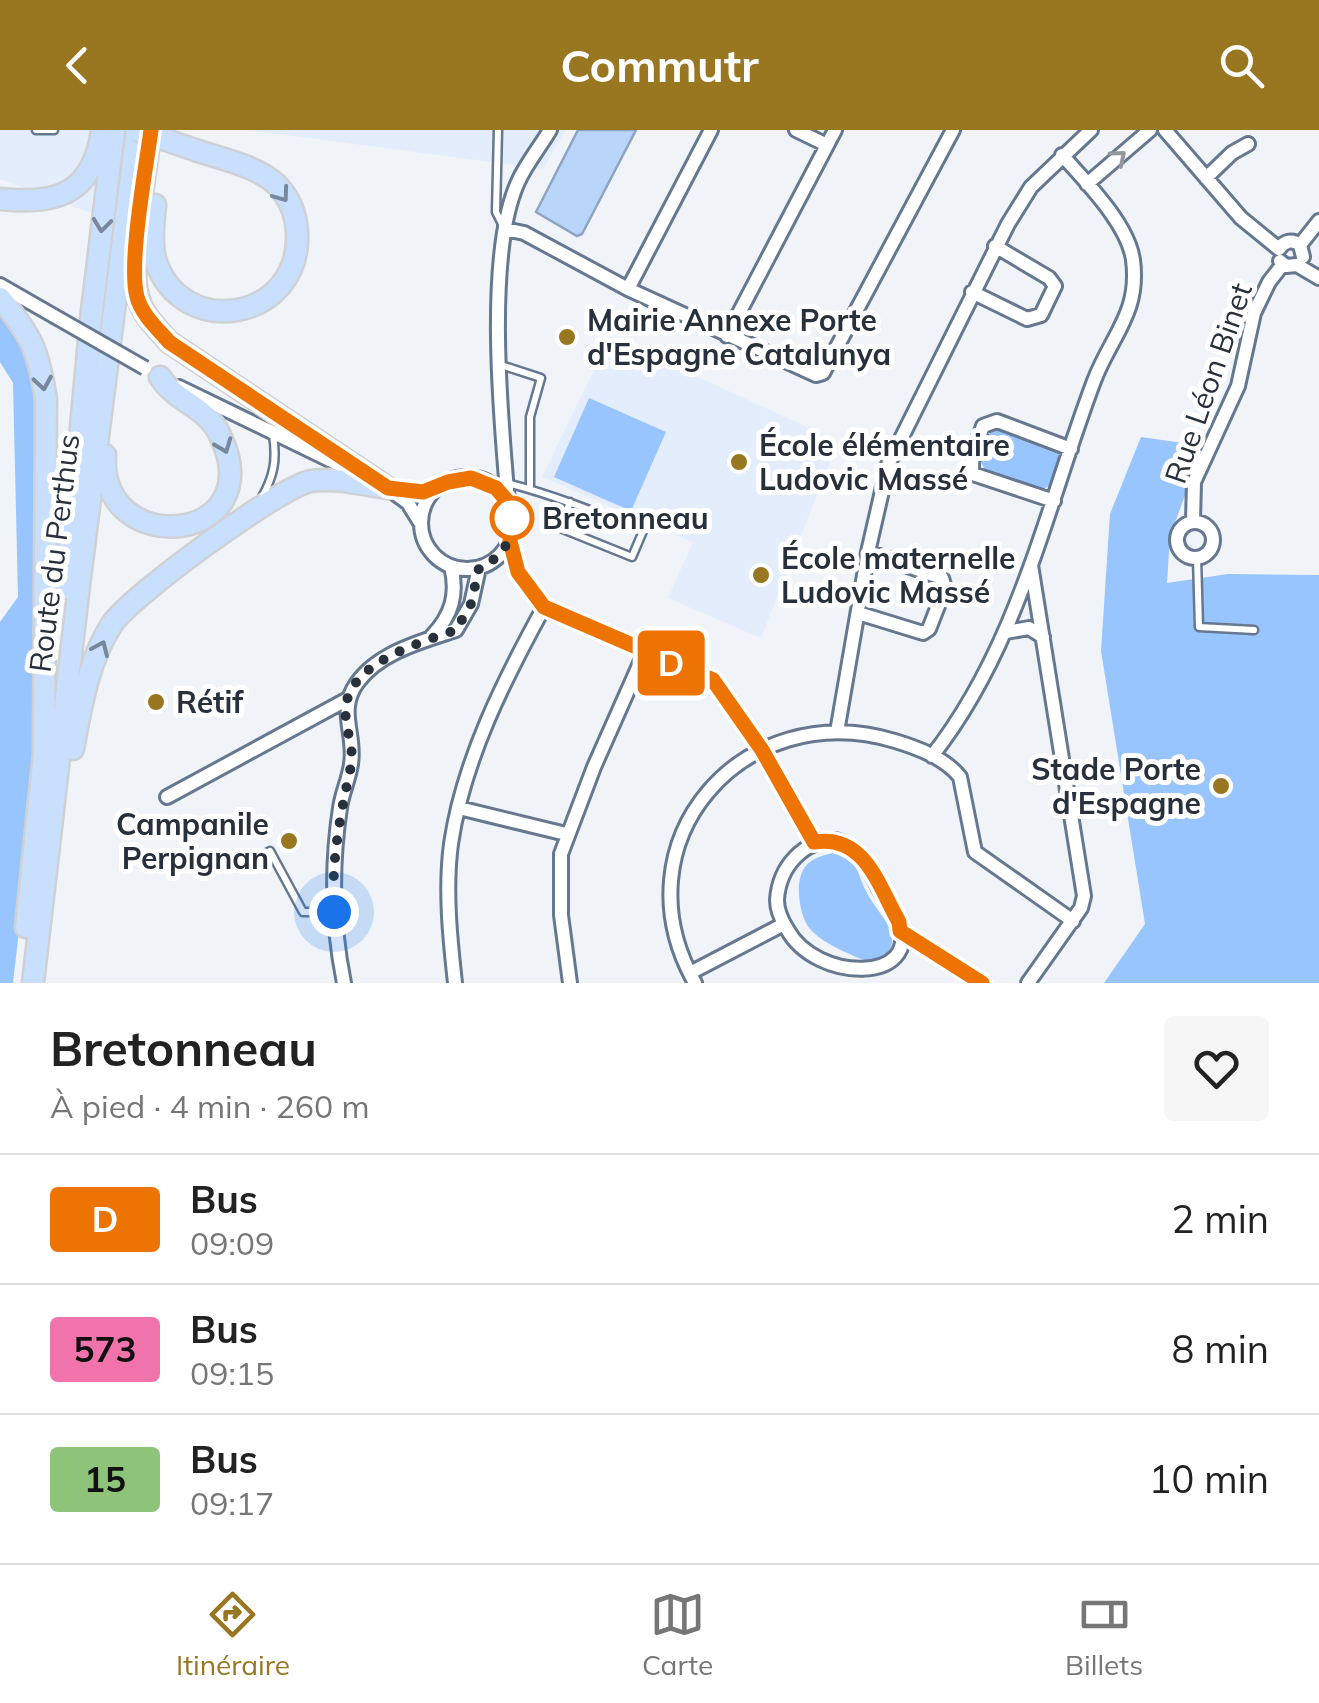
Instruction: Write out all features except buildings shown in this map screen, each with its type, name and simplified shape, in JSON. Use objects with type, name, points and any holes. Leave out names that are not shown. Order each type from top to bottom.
[{"type":"main road","points":[[0,199],[34,202],[62,196],[86,178],[98,154],[102,130]]},
{"type":"main road","name":"Route du Perthus","points":[[22,983],[50,778],[81,416],[114,130]]},
{"type":"main road","points":[[137,130],[198,151],[268,178],[283,193],[295,215],[295,261],[288,276],[266,300],[248,308],[211,311],[181,298],[160,270],[154,251],[154,216],[162,130]]},
{"type":"main road","name":"Route du Perthus","points":[[34,983],[79,585],[137,130]]},
{"type":"main road","points":[[151,130],[135,269],[137,296],[148,318],[169,342],[388,488]]},
{"type":"main road","points":[[0,298],[30,335],[40,360],[46,399],[44,754],[22,983]]},
{"type":"main road","points":[[114,321],[104,472],[126,511],[163,528],[182,528],[204,520],[222,501],[231,482],[230,457],[218,430],[201,410],[168,390],[152,372]]},
{"type":"main road","points":[[34,983],[84,692],[114,622],[137,596],[282,493],[310,481],[335,480],[388,488]]},
{"type":"street","points":[[550,130],[518,181],[500,257],[504,448],[512,514],[510,541],[518,572],[544,607],[713,680],[762,750],[814,842]]},
{"type":"street","points":[[628,289],[711,130]]},
{"type":"street","points":[[796,130],[827,146]]},
{"type":"street","points":[[727,336],[835,130]]},
{"type":"street","points":[[505,229],[524,234],[628,289],[816,376],[823,373],[952,130]]},
{"type":"street","points":[[837,732],[868,552],[888,465],[972,292],[1031,188],[1092,130]]},
{"type":"street","points":[[1087,184],[1150,130]]},
{"type":"street","points":[[1164,130],[1242,218],[1278,249],[1319,268]]},
{"type":"street","points":[[1206,178],[1232,153],[1248,144]]},
{"type":"street","points":[[932,756],[965,707],[1006,632],[1096,375],[1127,318],[1135,289],[1133,258],[1126,234],[1062,155]]},
{"type":"street","name":"Rue Léon Binet","points":[[1193,522],[1194,482],[1238,386],[1254,313],[1269,282],[1296,258],[1319,221]]},
{"type":"street","points":[[1278,249],[1288,242],[1296,258],[1319,278]]},
{"type":"street","points":[[972,292],[1028,319],[1041,316],[1054,286],[1049,278],[996,246]]},
{"type":"street","points":[[0,284],[152,372],[388,488],[408,503],[430,550],[451,566],[455,582],[454,602],[444,623],[428,640]]},
{"type":"street","points":[[1054,501],[973,474],[970,464],[984,426],[998,421],[1072,449]]},
{"type":"street","points":[[483,480],[496,466],[504,448]]},
{"type":"street","points":[[388,488],[414,492],[438,488],[460,478],[483,480],[508,502]]},
{"type":"street","points":[[421,524],[429,498],[438,488]]},
{"type":"street","name":"Rue Léon Binet","points":[[1193,522],[1205,524],[1214,541],[1208,552],[1197,558],[1182,552],[1177,542],[1179,530],[1193,522]]},
{"type":"street","points":[[168,796],[346,700],[358,680],[374,666],[456,630],[464,620],[485,565],[510,541]]},
{"type":"street","points":[[858,613],[922,632],[930,629],[945,588],[942,578],[868,552]]},
{"type":"street","points":[[1028,983],[1073,920],[1084,896],[1031,563]]},
{"type":"street","points":[[451,566],[485,565],[518,572]]},
{"type":"street","points":[[455,983],[449,886],[451,844],[475,752],[544,607]]},
{"type":"street","points":[[1006,632],[1030,628],[1044,637]]},
{"type":"street","points":[[570,983],[560,915],[561,854],[566,834],[645,652]]},
{"type":"street","points":[[344,983],[334,912],[333,857],[352,761],[346,700]]},
{"type":"street","points":[[784,924],[692,978],[683,964],[672,922],[670,873],[680,840],[708,790],[762,750],[788,737],[837,732],[882,737],[953,768],[960,778],[975,852],[1073,920]]},
{"type":"street","points":[[460,808],[566,834]]},
{"type":"street","points":[[836,840],[860,853],[899,922],[902,940],[898,957],[885,972],[866,976],[843,974],[814,961],[794,942],[784,924],[776,904],[780,884],[798,854],[814,842],[836,840]]},
{"type":"street","points":[[900,931],[982,983]]},
{"type":"lane","points":[[36,130],[54,130]]},
{"type":"lane","points":[[498,130],[496,212],[505,229]]},
{"type":"lane","points":[[496,179],[518,181]]},
{"type":"lane","points":[[500,364],[542,378],[530,417],[528,488]]},
{"type":"lane","points":[[249,516],[271,481],[277,458],[273,434]]},
{"type":"lane","points":[[506,482],[570,502],[643,531],[632,557],[560,528],[570,502]]},
{"type":"lane","points":[[508,502],[528,488]]},
{"type":"lane","points":[[1197,558],[1199,627],[1254,630]]},
{"type":"lane","points":[[238,868],[270,851],[304,912],[334,912]]},
{"type":"shaded area","points":[[0,130],[100,130],[91,213],[0,179]]},
{"type":"shaded area","points":[[249,130],[566,130],[543,169]]},
{"type":"shaded area","points":[[578,130],[636,130],[582,234],[577,236],[536,212]]},
{"type":"shaded area","points":[[0,310],[31,362],[36,400],[39,687],[30,836],[13,983],[0,983],[0,622],[18,597],[13,383],[0,362]]},
{"type":"shaded area","points":[[610,337],[838,441],[761,638],[668,598],[693,542],[542,477]]},
{"type":"shaded area","points":[[589,398],[666,432],[631,511],[554,477]]},
{"type":"shaded area","points":[[999,429],[1057,449],[1061,454],[1051,485],[1043,489],[985,470],[980,460],[990,433]]},
{"type":"shaded area","name":"Stade Porte d'Espagne","points":[[1141,437],[1197,445],[1187,490],[1170,536],[1167,583],[1228,574],[1319,575],[1319,983],[1104,983],[1145,924],[1101,651],[1110,514]]},
{"type":"shaded area","points":[[842,851],[890,928],[891,946],[874,965],[824,940],[810,929],[803,916],[799,889],[805,867],[817,858]]},
{"type":"bus line","name":"D","points":[[151,130],[135,269],[137,296],[148,318],[169,342],[388,488],[423,492],[460,478],[471,478],[496,488],[512,514],[510,541],[518,572],[544,607],[713,680],[762,750],[814,842],[836,840],[860,853],[899,922],[900,931],[982,983]]},
{"type":"place","name":"Mairie Annexe Porte d'Espagne Catalunya","points":[[567,337]]},
{"type":"place","name":"École élémentaire Ludovic Massé","points":[[739,462]]},
{"type":"place","name":"Bretonneau","points":[[512,518]]},
{"type":"place","name":"École maternelle Ludovic Massé","points":[[761,575]]},
{"type":"place","name":"Rétif","points":[[156,702]]},
{"type":"place","name":"Stade Porte d'Espagne","points":[[1221,786]]},
{"type":"place","name":"Campanile Perpignan","points":[[289,841]]},
{"type":"route","points":[[334,912],[333,857],[352,761],[346,700],[358,680],[374,666],[410,646],[456,630],[471,604],[479,568],[492,562],[510,541],[512,514],[512,518]]}]
